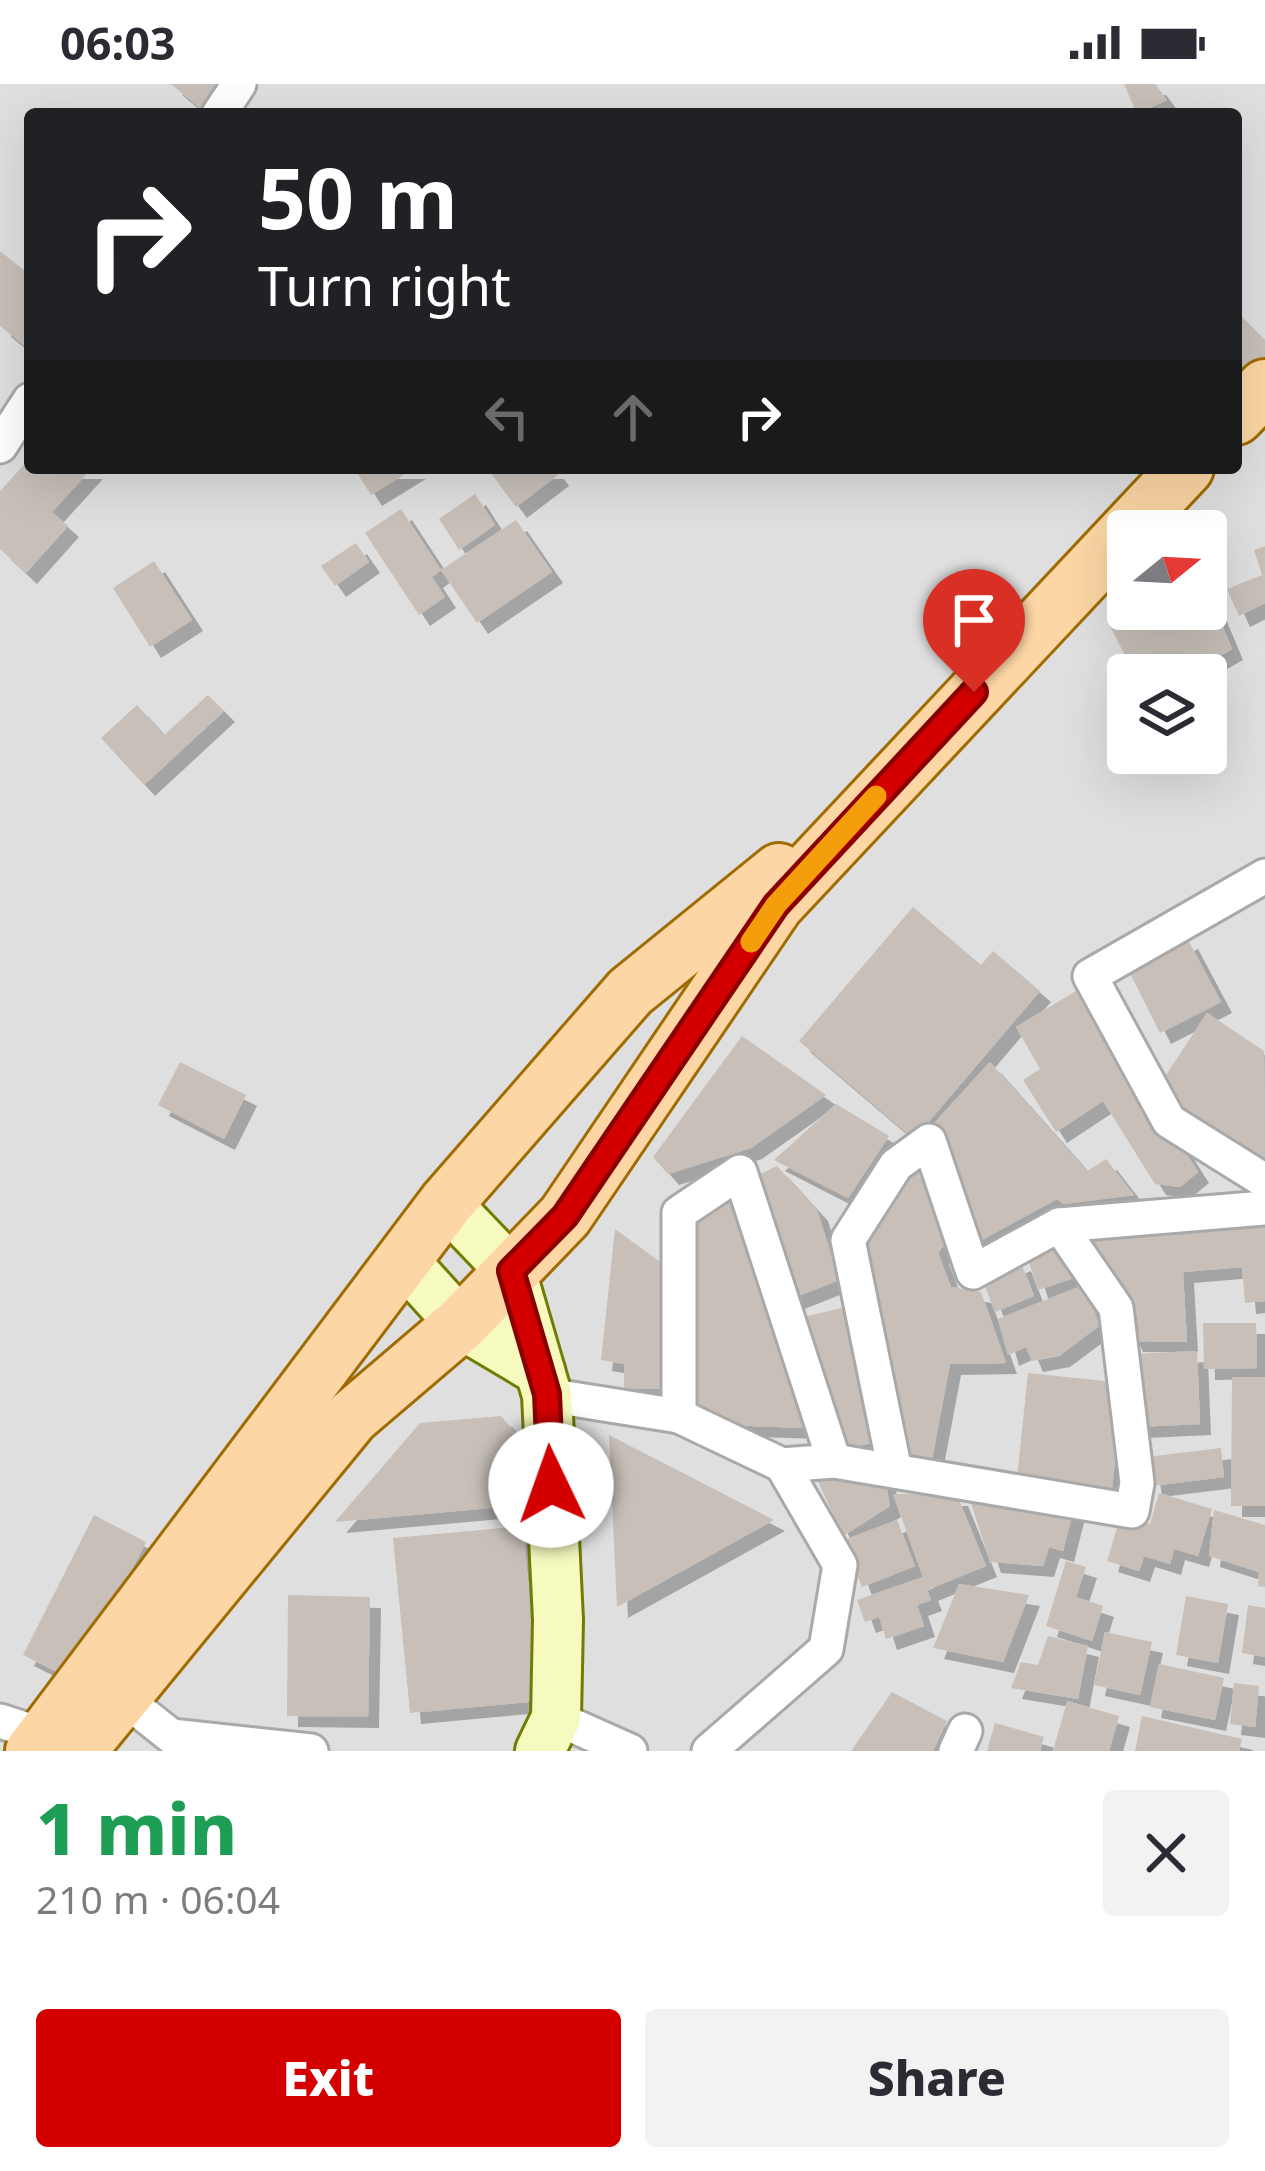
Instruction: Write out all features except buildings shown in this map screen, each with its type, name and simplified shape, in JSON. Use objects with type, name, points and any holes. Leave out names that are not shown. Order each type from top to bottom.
[{"type":"main road","points":[[1242,411],[1265,387]]},
{"type":"main road","points":[[39,1740],[122,1697],[352,1417],[460,1324],[565,1216],[776,905],[1180,474]]},
{"type":"main road","points":[[39,1740],[446,1203],[629,992],[888,783]]},
{"type":"main road","points":[[446,1203],[511,1271],[543,1383],[558,1620],[548,1735]]},
{"type":"main road","points":[[404,1261],[460,1324],[543,1383]]},
{"type":"street","points":[[0,446],[24,409]]},
{"type":"street","points":[[1265,876],[1090,976],[1168,1121],[1265,1181]]},
{"type":"street","points":[[895,1471],[848,1240],[896,1165],[929,1141],[973,1272],[1059,1226],[1265,1208]]},
{"type":"street","points":[[679,1417],[679,1213],[740,1172],[834,1461]]},
{"type":"street","points":[[543,1383],[679,1417],[782,1465],[834,1461],[1132,1511],[1137,1483],[1116,1308],[1059,1226]]},
{"type":"street","points":[[709,1751],[826,1649],[840,1564],[782,1465]]},
{"type":"street","points":[[122,1697],[171,1736],[311,1751]]},
{"type":"street","points":[[548,1735],[630,1751]]},
{"type":"shaded area","points":[[0,84],[1265,84],[1265,1751],[0,1751]]},
{"type":"slow traffic","points":[[751,942],[776,905],[876,796]]},
{"type":"route","points":[[551,1485],[547,1394],[511,1271],[565,1216],[776,905],[974,692]]}]
